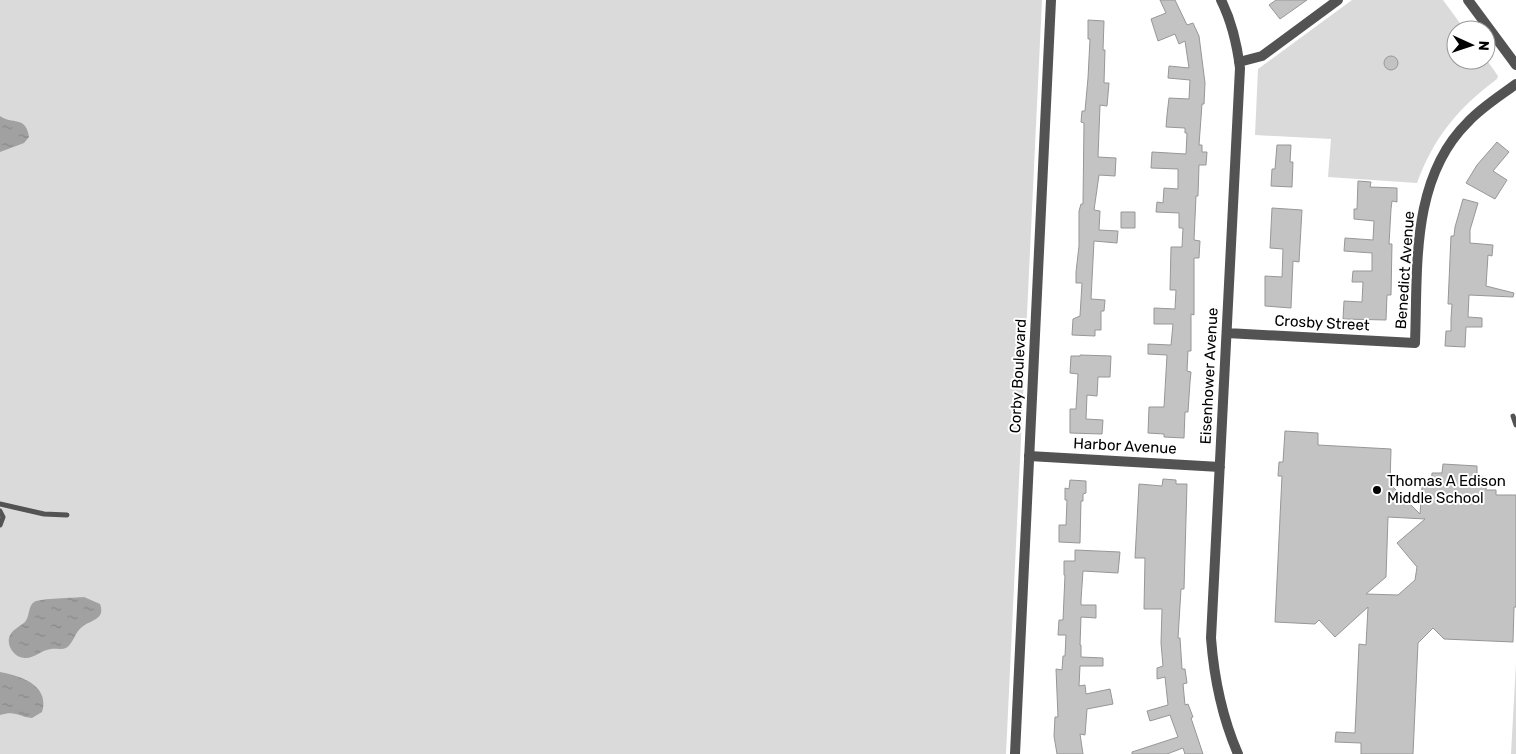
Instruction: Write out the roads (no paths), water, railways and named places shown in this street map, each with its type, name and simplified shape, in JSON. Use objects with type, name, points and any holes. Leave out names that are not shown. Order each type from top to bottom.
[{"type":"street","name":"Corby Boulevard","points":[[1015,754],[1051,0]]},
{"type":"street","name":"Eisenhower Avenue","points":[[1221,0],[1230,18],[1238,47],[1239,62],[1212,646],[1213,664],[1222,708],[1238,754]]},
{"type":"street","points":[[1239,62],[1262,56],[1338,0]]},
{"type":"street","points":[[1468,0],[1516,65]]},
{"type":"street","name":"Benedict Avenue","points":[[1415,343],[1420,227],[1428,190],[1438,165],[1449,145],[1467,122],[1516,84]]},
{"type":"street","name":"Crosby Street","points":[[1227,333],[1415,343]]},
{"type":"street","name":"Harbor Avenue","points":[[1029,456],[1220,467]]},
{"type":"lane","points":[[1512,416],[1516,425]]},
{"type":"lane","points":[[0,504],[44,514],[66,515]]},
{"type":"lane","points":[[0,511],[3,517],[0,525]]},
{"type":"water","points":[[0,116],[22,123],[25,126],[29,137],[24,143],[0,152]]},
{"type":"water","points":[[84,597],[100,604],[101,613],[96,619],[80,629],[66,648],[48,650],[26,658],[19,657],[13,652],[9,645],[10,635],[25,622],[34,602]]},
{"type":"water","points":[[0,672],[17,676],[32,683],[42,695],[42,712],[32,718],[14,713],[0,715]]},
{"type":"place","name":"Thomas A Edison Middle School","points":[[1377,490]]}]
